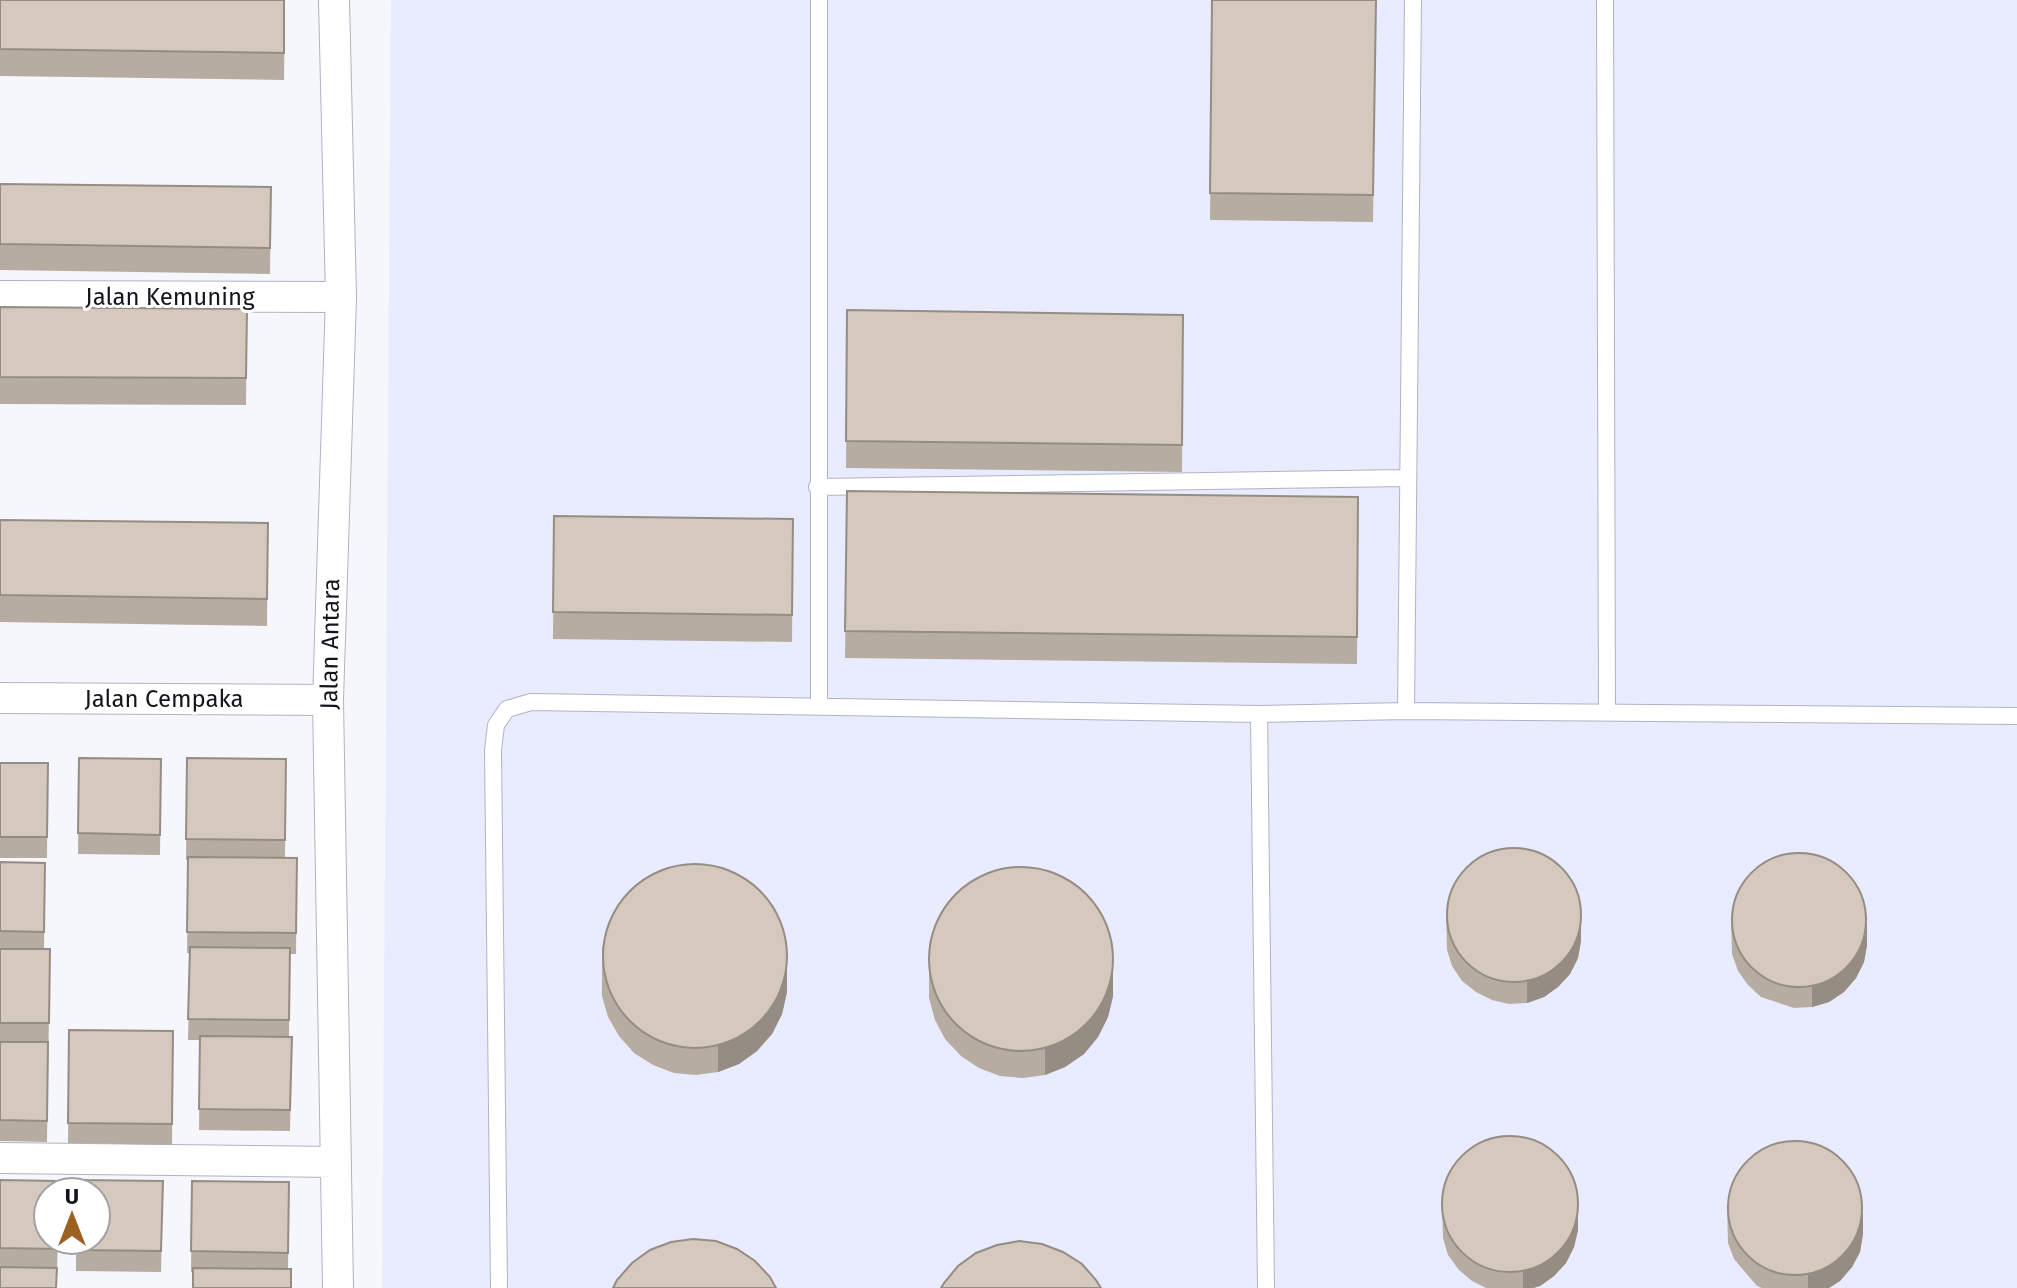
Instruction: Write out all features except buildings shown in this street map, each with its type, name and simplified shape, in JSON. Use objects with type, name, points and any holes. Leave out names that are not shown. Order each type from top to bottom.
[{"type":"street","name":"Jalan Antara","points":[[334,0],[341,297],[328,700],[338,1288]]},
{"type":"street","name":"Jalan Kemuning","points":[[0,296],[341,297]]},
{"type":"street","name":"Jalan Cempaka","points":[[0,698],[328,700]]},
{"type":"street","points":[[0,1158],[336,1162]]},
{"type":"lane","points":[[819,0],[819,706]]},
{"type":"lane","points":[[1406,711],[1413,0]]},
{"type":"lane","points":[[1605,0],[1607,712]]},
{"type":"lane","points":[[817,487],[1407,478]]},
{"type":"lane","points":[[499,1288],[493,750],[496,725],[507,709],[531,702],[1259,714],[1406,711],[2017,716]]},
{"type":"lane","points":[[1259,714],[1266,1288]]},
{"type":"shaded area","points":[[391,0],[2017,0],[2017,1288],[382,1288]]}]
